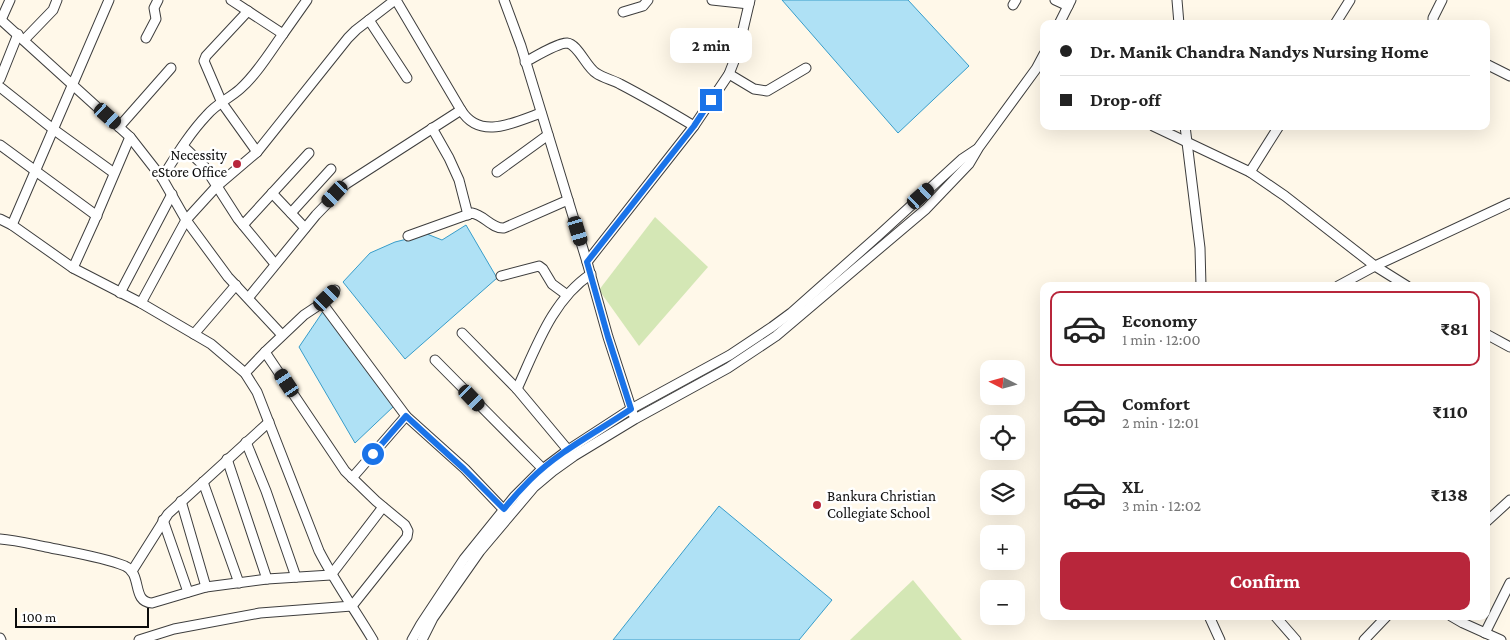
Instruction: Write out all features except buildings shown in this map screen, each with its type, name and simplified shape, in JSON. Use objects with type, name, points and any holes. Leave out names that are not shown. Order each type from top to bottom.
[{"type":"street","points":[[10,0],[0,20],[130,137],[162,178],[186,220],[228,277],[249,297],[282,335]]},
{"type":"street","points":[[0,79],[21,37],[53,10],[57,0]]},
{"type":"street","points":[[12,225],[109,0]]},
{"type":"street","points":[[146,38],[156,19],[154,8],[158,0]]},
{"type":"street","points":[[230,0],[283,34]]},
{"type":"street","points":[[162,178],[208,113],[240,89],[252,77],[307,0]]},
{"type":"street","points":[[141,303],[186,220],[217,186],[257,152],[348,38],[396,0],[466,118],[474,123],[496,128],[541,113]]},
{"type":"street","points":[[504,0],[548,135],[591,274],[608,337],[635,419]]},
{"type":"street","points":[[623,12],[643,6],[648,0]]},
{"type":"street","points":[[587,262],[694,126],[729,74],[738,51],[749,2],[712,0]]},
{"type":"street","points":[[1055,0],[1069,3],[1061,20]]},
{"type":"street","points":[[1177,0],[1179,20]]},
{"type":"street","points":[[1338,20],[1350,0]]},
{"type":"street","points":[[1433,20],[1442,0]]},
{"type":"street","points":[[248,11],[206,56],[204,61],[222,103],[257,152]]},
{"type":"street","points":[[369,20],[407,78]]},
{"type":"street","points":[[525,62],[561,44],[569,43],[574,46],[595,73],[614,80],[656,102],[694,126]]},
{"type":"street","points":[[1490,66],[1510,76]]},
{"type":"street","points":[[119,127],[171,68]]},
{"type":"street","points":[[729,74],[754,89],[767,91],[806,68]]},
{"type":"street","points":[[412,640],[464,559],[507,512],[534,487],[553,471],[635,419],[728,368],[776,336],[926,208],[969,164],[979,147],[1040,71]]},
{"type":"street","points":[[0,87],[52,129],[114,173]]},
{"type":"street","points":[[249,297],[305,228],[346,184],[461,110]]},
{"type":"street","points":[[432,128],[459,180],[468,215]]},
{"type":"street","points":[[1161,130],[1250,172],[1375,266],[1401,282]]},
{"type":"street","points":[[1186,130],[1200,248],[1201,282]]},
{"type":"street","points":[[1250,172],[1276,130]]},
{"type":"street","points":[[497,172],[548,135]]},
{"type":"street","points":[[73,268],[130,137]]},
{"type":"street","points":[[0,144],[97,216]]},
{"type":"street","points":[[183,146],[200,161],[243,225],[276,264]]},
{"type":"street","points":[[422,640],[433,618],[530,480],[568,450],[631,409],[730,355],[785,317],[962,159],[979,147]]},
{"type":"street","points":[[243,225],[308,153]]},
{"type":"street","points":[[291,213],[331,169]]},
{"type":"street","points":[[272,193],[305,228]]},
{"type":"street","points":[[120,293],[172,194]]},
{"type":"street","points":[[408,236],[468,215],[477,214],[500,228],[504,228],[568,200]]},
{"type":"street","points":[[1345,282],[1375,266],[1510,203]]},
{"type":"street","points":[[0,219],[12,225],[73,268],[141,303],[211,344],[245,373],[257,392],[318,552],[373,640]]},
{"type":"street","points":[[501,276],[539,266],[552,284],[566,295]]},
{"type":"street","points":[[517,388],[549,321],[566,295],[591,274]]},
{"type":"street","points":[[194,334],[236,284]]},
{"type":"street","points":[[245,373],[282,335],[335,290]]},
{"type":"street","points":[[322,303],[406,416],[464,469],[507,512]]},
{"type":"street","points":[[462,332],[517,388],[568,450]]},
{"type":"street","points":[[1490,336],[1510,347]]},
{"type":"street","points":[[139,640],[174,629],[260,613],[352,606],[407,537],[408,531],[405,525],[352,478],[265,352]]},
{"type":"street","points":[[435,360],[543,469]]},
{"type":"street","points":[[352,478],[406,416]]},
{"type":"street","points":[[132,571],[163,520],[181,501],[269,422]]},
{"type":"street","points":[[246,442],[266,491],[296,577]]},
{"type":"street","points":[[228,459],[267,579]]},
{"type":"street","points":[[203,482],[239,583]]},
{"type":"street","points":[[1490,518],[1510,500]]},
{"type":"street","points":[[181,501],[206,586]]},
{"type":"street","points":[[0,539],[83,554],[126,567],[135,575],[142,601],[152,603],[206,586],[267,579],[331,575],[383,507]]},
{"type":"street","points":[[163,520],[188,592]]},
{"type":"street","points":[[1486,634],[1510,583]]},
{"type":"street","points":[[1211,620],[1220,640]]},
{"type":"street","points":[[1278,620],[1296,640]]},
{"type":"street","points":[[1364,640],[1383,620]]},
{"type":"street","points":[[1459,620],[1501,640]]},
{"type":"green space","points":[[655,217],[708,267],[639,346],[599,290]]},
{"type":"green space","points":[[913,580],[962,640],[850,640]]},
{"type":"water","points":[[782,0],[908,0],[969,66],[898,133]]},
{"type":"water","points":[[466,225],[497,278],[405,359],[343,282],[370,253],[395,242],[427,234],[442,240]]},
{"type":"water","points":[[324,310],[394,406],[355,443],[299,347]]},
{"type":"water","points":[[719,506],[832,600],[799,640],[613,640]]},
{"type":"place","name":"Necessity eStore Office","points":[[237,164]]},
{"type":"place","name":"Bankura Christian Collegiate School","points":[[817,505]]},
{"type":"route","points":[[373,454],[406,416],[504,509],[530,480],[549,463],[631,409],[587,262],[694,126],[711,100]]}]
